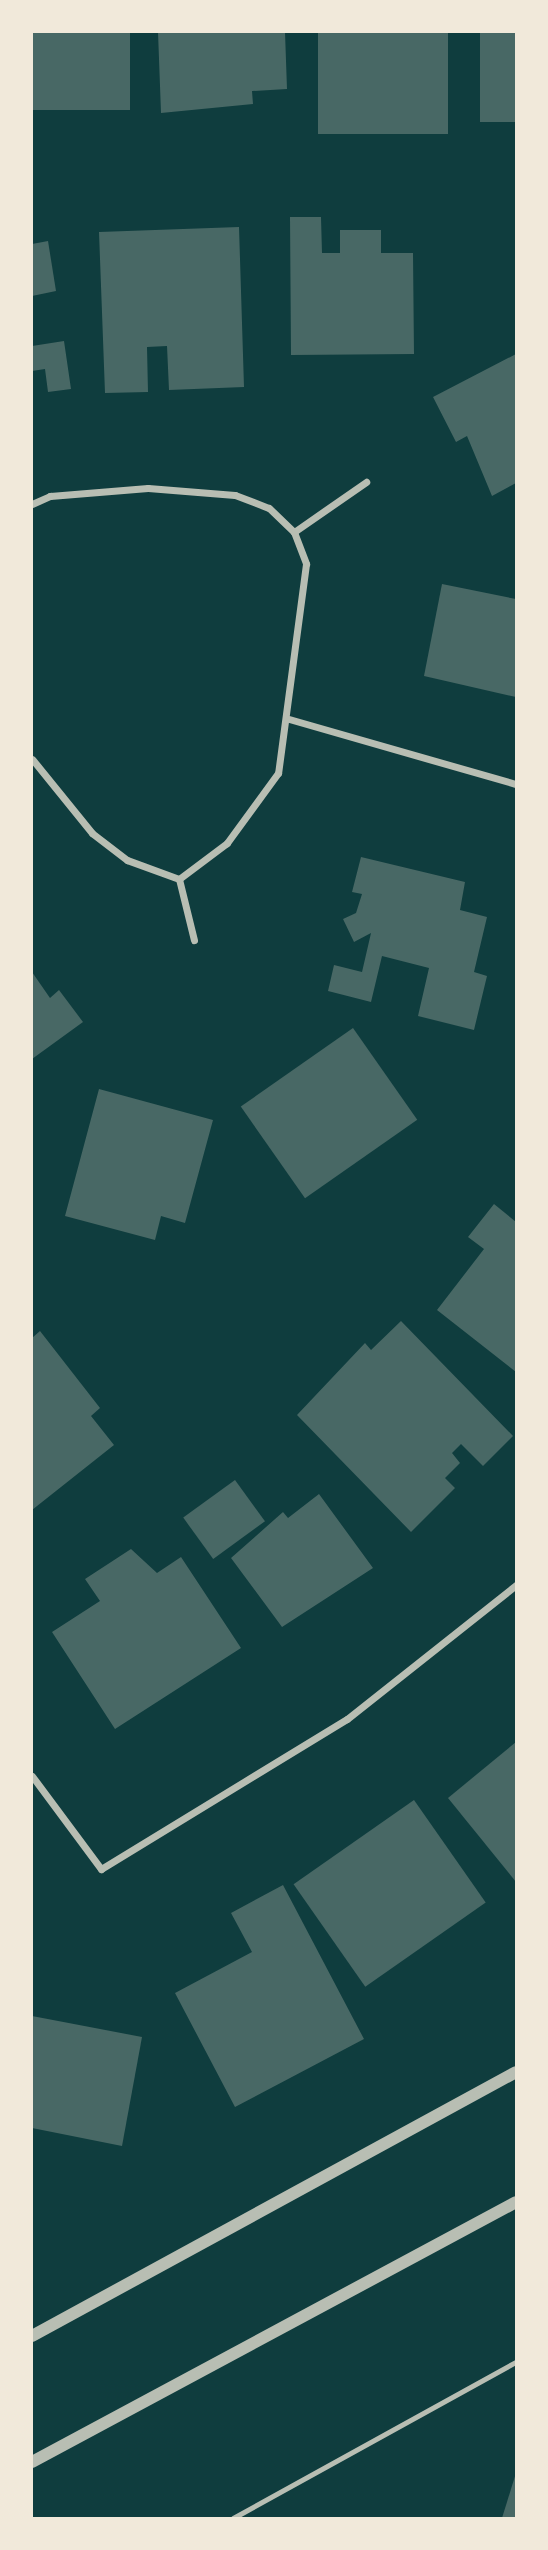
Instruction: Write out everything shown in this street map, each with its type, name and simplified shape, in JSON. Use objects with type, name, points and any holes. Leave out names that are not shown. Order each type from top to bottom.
[{"type":"street","points":[[293,532],[366,482]]},
{"type":"street","points":[[32,504],[50,496],[194,489],[269,508],[293,532],[306,564],[306,600],[289,719],[278,773],[228,844],[179,879]]},
{"type":"street","points":[[289,719],[516,784]]},
{"type":"street","points":[[32,759],[92,833],[127,860],[179,879]]},
{"type":"street","points":[[179,879],[194,940]]},
{"type":"street","points":[[32,1776],[102,1869],[336,1726],[516,1585]]},
{"type":"street","points":[[32,2336],[516,2072]]},
{"type":"street","points":[[32,2462],[516,2202]]},
{"type":"lane","points":[[233,2518],[516,2362]]},
{"type":"building","points":[[32,32],[130,32],[130,110],[32,110]]},
{"type":"building","points":[[158,32],[285,32],[287,89],[252,91],[253,104],[161,113]]},
{"type":"building","points":[[318,32],[448,32],[448,134],[318,134]]},
{"type":"building","points":[[480,32],[516,32],[516,122],[480,122]]},
{"type":"building","points":[[290,217],[321,217],[322,253],[340,253],[340,230],[381,230],[381,253],[413,253],[414,354],[291,355]]},
{"type":"building","points":[[239,227],[244,387],[169,390],[167,346],[147,347],[148,392],[105,393],[99,232]]},
{"type":"building","points":[[48,241],[56,291],[32,296],[32,244]]},
{"type":"building","points":[[64,341],[71,389],[48,392],[45,369],[32,371],[32,346]]},
{"type":"building","points":[[516,354],[516,483],[492,496],[467,436],[456,442],[433,397]]},
{"type":"building","points":[[442,584],[516,599],[516,697],[424,676]]},
{"type":"building","points":[[361,857],[465,882],[460,910],[487,917],[474,972],[487,976],[474,1030],[418,1016],[429,968],[382,956],[371,1002],[328,991],[334,965],[362,972],[371,933],[354,942],[343,919],[356,913],[362,894],[352,892]]},
{"type":"building","points":[[32,972],[50,998],[59,990],[83,1022],[32,1059]]},
{"type":"building","points":[[353,1028],[417,1120],[305,1198],[241,1107]]},
{"type":"building","points":[[99,1089],[213,1120],[185,1223],[161,1216],[155,1240],[65,1216]]},
{"type":"building","points":[[494,1204],[516,1222],[516,1372],[437,1310],[484,1249],[468,1237]]},
{"type":"building","points":[[401,1321],[513,1436],[483,1466],[461,1444],[452,1453],[460,1463],[445,1478],[455,1488],[411,1532],[297,1415],[365,1343],[371,1350]]},
{"type":"building","points":[[40,1331],[100,1408],[91,1416],[114,1445],[32,1510],[32,1338]]},
{"type":"building","points":[[235,1480],[265,1521],[213,1559],[183,1518]]},
{"type":"building","points":[[319,1494],[373,1568],[282,1627],[231,1558],[283,1512],[288,1518]]},
{"type":"building","points":[[131,1549],[157,1573],[181,1557],[241,1648],[115,1729],[52,1632],[100,1601],[85,1579]]},
{"type":"building","points":[[516,1742],[516,1882],[448,1798]]},
{"type":"building","points":[[414,1800],[486,1902],[365,1987],[294,1884]]},
{"type":"building","points":[[283,1885],[364,2039],[235,2107],[175,1993],[252,1952],[231,1913]]},
{"type":"building","points":[[32,2016],[142,2037],[122,2146],[32,2128]]},
{"type":"building","points":[[516,2473],[516,2518],[502,2518]]}]
